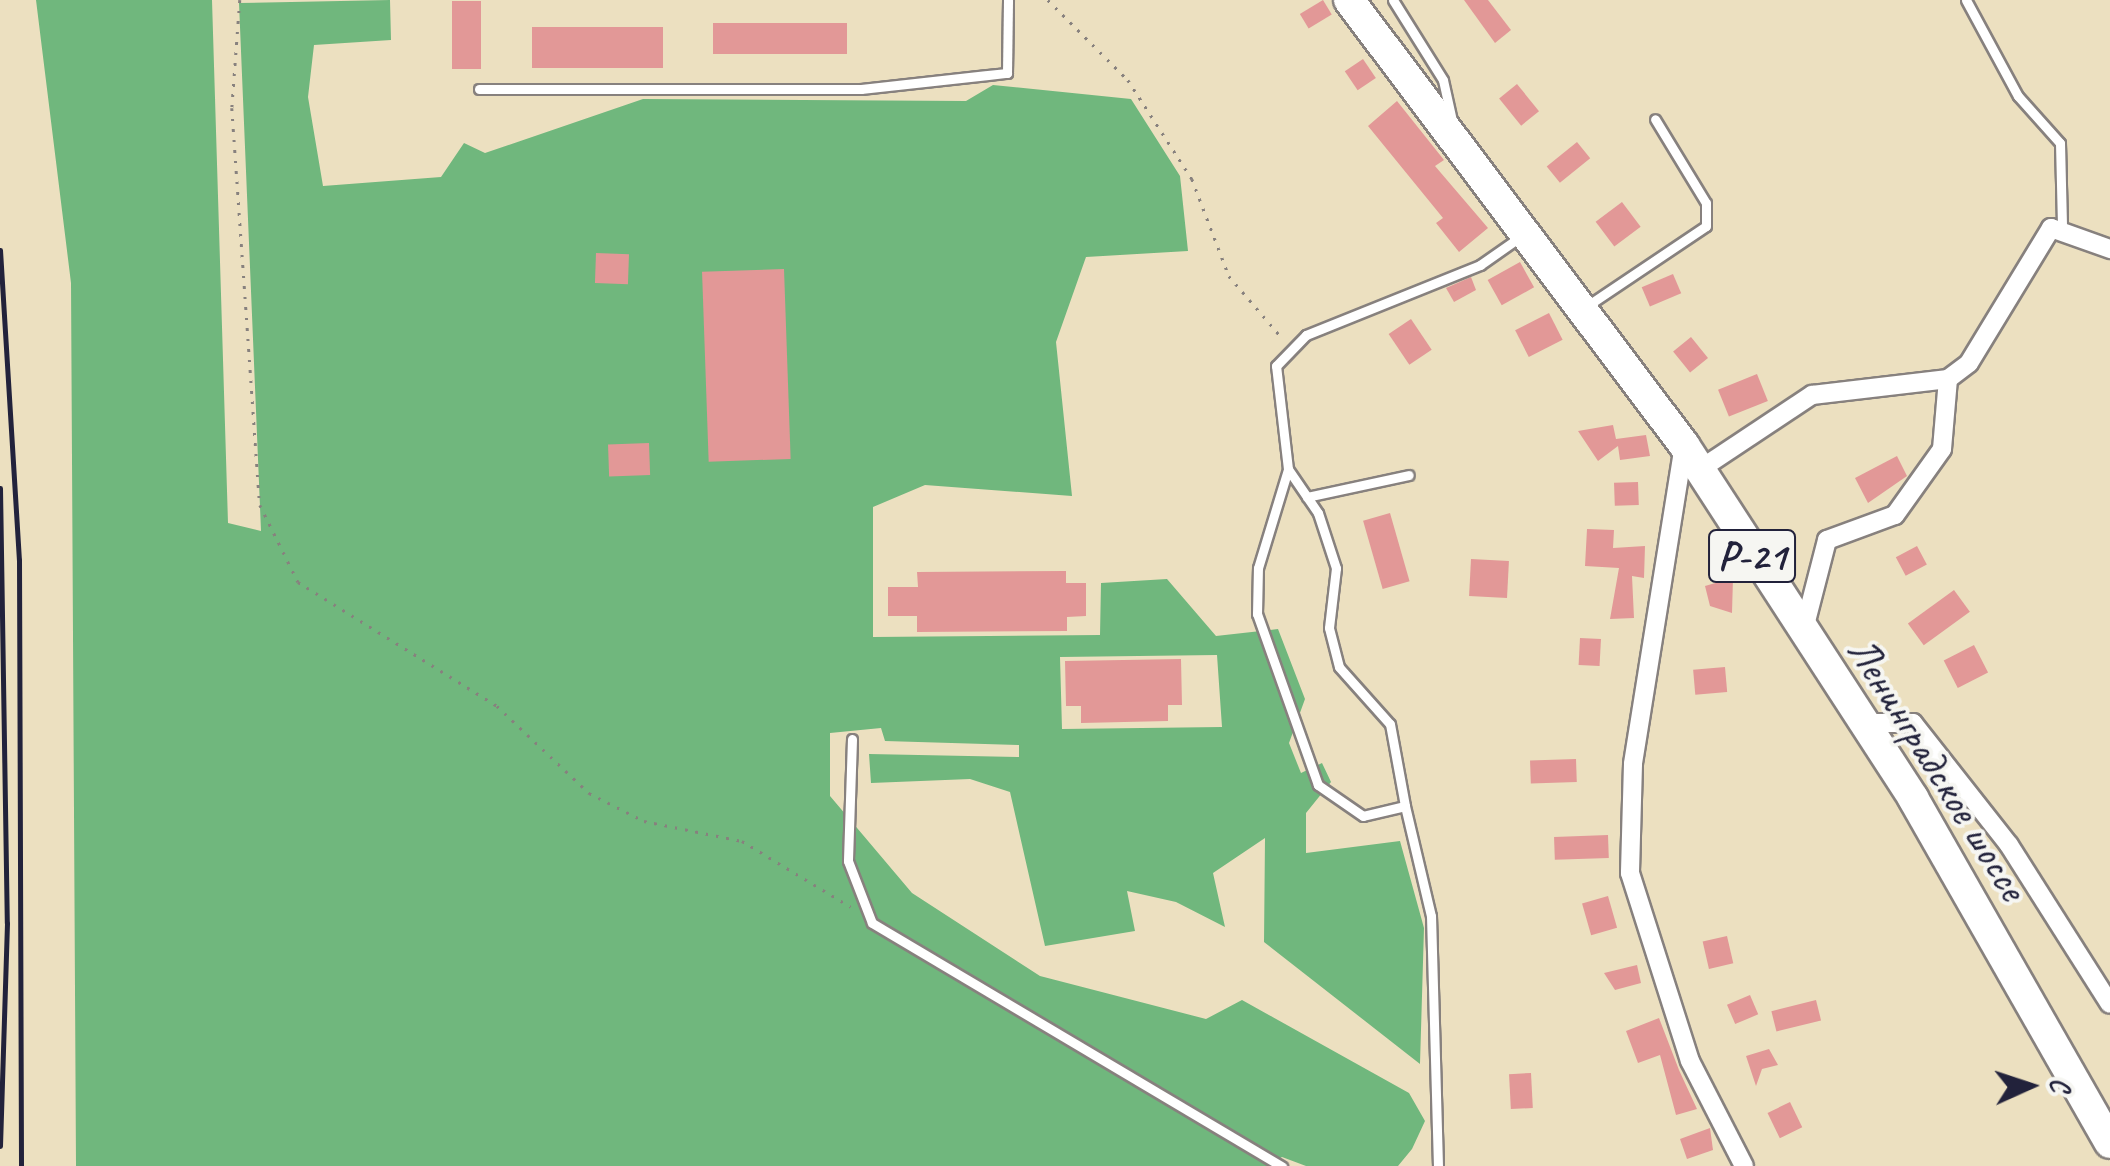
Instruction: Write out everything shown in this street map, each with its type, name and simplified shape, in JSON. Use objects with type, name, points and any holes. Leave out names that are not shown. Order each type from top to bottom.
[{"type":"main road","name":"Ленинградское шоссе","points":[[1349,0],[1522,236],[1692,457],[1862,722],[2110,1143]]},
{"type":"street","points":[[1744,1166],[1690,1061],[1630,873],[1633,764],[1692,457],[1812,395],[1948,379],[1969,363],[2030,251],[2062,226],[2110,249]]},
{"type":"street","points":[[1803,635],[1827,540],[1895,514],[1942,449],[1948,379]]},
{"type":"street","points":[[1862,722],[1913,724],[2009,844],[2110,1004]]},
{"type":"lane","points":[[479,88],[860,88],[1007,72],[1008,0]]},
{"type":"lane","points":[[1392,0],[1453,100],[1453,142]]},
{"type":"lane","points":[[1966,0],[2018,96],[2060,143],[2062,226]]},
{"type":"lane","points":[[1580,310],[1706,226],[1706,204],[1656,119]]},
{"type":"lane","points":[[1438,1166],[1431,916],[1383,708],[1338,667],[1330,628],[1336,568],[1308,498],[1288,469],[1274,399],[1276,366],[1290,348],[1480,265],[1522,236]]},
{"type":"lane","points":[[1288,469],[1258,568],[1257,614],[1269,650],[1318,784],[1364,816],[1405,806]]},
{"type":"lane","points":[[1308,498],[1410,474]]},
{"type":"lane","points":[[852,738],[848,861],[863,909],[910,952],[1282,1166]]},
{"type":"path","points":[[240,0],[232,108],[260,505],[298,582],[498,706],[589,793],[644,821],[742,841],[834,904],[863,909]]},
{"type":"path","points":[[1048,0],[1128,80],[1192,179],[1229,276],[1290,348]]},
{"type":"green space","points":[[36,0],[212,0],[228,523],[261,531],[239,3],[390,0],[391,40],[314,45],[308,97],[323,186],[441,177],[464,143],[485,153],[643,99],[966,101],[993,85],[1131,99],[1180,176],[1188,251],[1086,257],[1056,342],[1072,496],[925,485],[873,507],[873,637],[1100,635],[1101,583],[1167,579],[1216,636],[1278,629],[1305,699],[1289,743],[1301,773],[1322,763],[1331,782],[1306,813],[1306,853],[1400,841],[1424,928],[1420,1064],[1264,942],[1265,838],[1213,873],[1225,927],[1176,902],[1127,891],[1135,931],[1045,946],[1010,792],[970,779],[871,783],[869,754],[1019,757],[1019,745],[885,741],[881,728],[830,733],[830,796],[912,893],[1040,976],[1206,1019],[1242,1000],[1409,1093],[1425,1121],[1412,1149],[1398,1166],[1306,1166],[1282,1157],[1266,1166],[76,1166],[71,283]],"holes":[[[1217,655],[1222,727],[1062,729],[1060,657]]]},
{"type":"building","points":[[1323,0],[1332,15],[1309,28],[1300,14]]},
{"type":"building","points":[[1464,0],[1488,0],[1511,30],[1495,43]]},
{"type":"building","points":[[452,1],[481,1],[481,69],[452,69]]},
{"type":"building","points":[[713,23],[847,23],[847,54],[713,54]]},
{"type":"building","points":[[532,27],[663,27],[663,68],[532,68]]},
{"type":"building","points":[[1363,59],[1376,78],[1358,90],[1345,71]]},
{"type":"building","points":[[1517,84],[1539,111],[1521,126],[1499,98]]},
{"type":"building","points":[[1397,101],[1444,160],[1435,166],[1488,228],[1459,252],[1436,223],[1443,218],[1368,126]]},
{"type":"building","points":[[1577,142],[1590,158],[1560,183],[1547,167]]},
{"type":"building","points":[[1622,202],[1641,227],[1614,247],[1596,222]]},
{"type":"building","points":[[596,253],[629,254],[628,284],[595,283]]},
{"type":"building","points":[[1520,262],[1534,287],[1502,305],[1488,280]]},
{"type":"building","points":[[784,269],[791,459],[709,462],[702,272]]},
{"type":"building","points":[[1673,274],[1681,293],[1650,307],[1642,287]]},
{"type":"building","points":[[1471,277],[1476,290],[1454,302],[1446,288]]},
{"type":"building","points":[[1549,313],[1563,340],[1529,357],[1515,330]]},
{"type":"building","points":[[1411,319],[1432,350],[1409,365],[1389,334]]},
{"type":"building","points":[[1691,337],[1708,358],[1690,372],[1673,351]]},
{"type":"building","points":[[1757,374],[1768,401],[1729,417],[1718,390]]},
{"type":"building","points":[[1613,425],[1616,439],[1646,435],[1650,456],[1620,460],[1618,446],[1598,461],[1578,431]]},
{"type":"building","points":[[649,443],[650,475],[609,476],[608,444]]},
{"type":"building","points":[[1897,456],[1907,476],[1868,503],[1855,478]]},
{"type":"building","points":[[1638,482],[1639,505],[1615,506],[1614,483]]},
{"type":"building","points":[[1390,513],[1410,581],[1383,589],[1363,521]]},
{"type":"building","points":[[1587,529],[1614,530],[1613,548],[1645,546],[1644,578],[1632,576],[1634,618],[1610,619],[1619,568],[1585,566]]},
{"type":"building","points":[[1917,546],[1927,565],[1906,576],[1896,557]]},
{"type":"building","points":[[1471,559],[1509,561],[1507,598],[1469,596]]},
{"type":"building","points":[[1066,571],[1066,583],[1086,583],[1086,616],[1067,617],[1067,631],[917,632],[917,616],[888,616],[888,587],[918,587],[917,572]]},
{"type":"building","points":[[1733,578],[1732,613],[1710,606],[1705,586]]},
{"type":"building","points":[[1954,590],[1970,612],[1924,645],[1908,624]]},
{"type":"building","points":[[1580,638],[1601,639],[1600,666],[1579,665]]},
{"type":"building","points":[[1974,645],[1988,673],[1958,688],[1944,660]]},
{"type":"building","points":[[1181,659],[1182,705],[1168,705],[1168,721],[1081,723],[1081,706],[1066,706],[1065,661]]},
{"type":"building","points":[[1725,667],[1727,692],[1695,695],[1693,670]]},
{"type":"building","points":[[1576,759],[1577,782],[1531,784],[1530,761]]},
{"type":"building","points":[[1608,835],[1609,858],[1555,860],[1554,837]]},
{"type":"building","points":[[1608,896],[1617,928],[1591,935],[1582,903]]},
{"type":"building","points":[[1727,936],[1733,963],[1709,969],[1703,942]]},
{"type":"building","points":[[1637,965],[1641,983],[1615,990],[1604,973]]},
{"type":"building","points":[[1750,995],[1758,1014],[1735,1024],[1727,1005]]},
{"type":"building","points":[[1816,1000],[1821,1020],[1776,1032],[1771,1011]]},
{"type":"building","points":[[1659,1018],[1697,1109],[1676,1115],[1660,1055],[1638,1063],[1626,1031]]},
{"type":"building","points":[[1769,1049],[1778,1065],[1762,1069],[1756,1086],[1746,1056]]},
{"type":"building","points":[[1531,1073],[1533,1108],[1511,1109],[1509,1074]]},
{"type":"building","points":[[1790,1102],[1802,1127],[1780,1138],[1768,1113]]},
{"type":"building","points":[[1710,1128],[1713,1150],[1687,1159],[1680,1139]]},
{"type":"railway","points":[[0,250],[19,560],[21,1166]]},
{"type":"railway","points":[[0,488],[7,923],[0,1146]]}]
